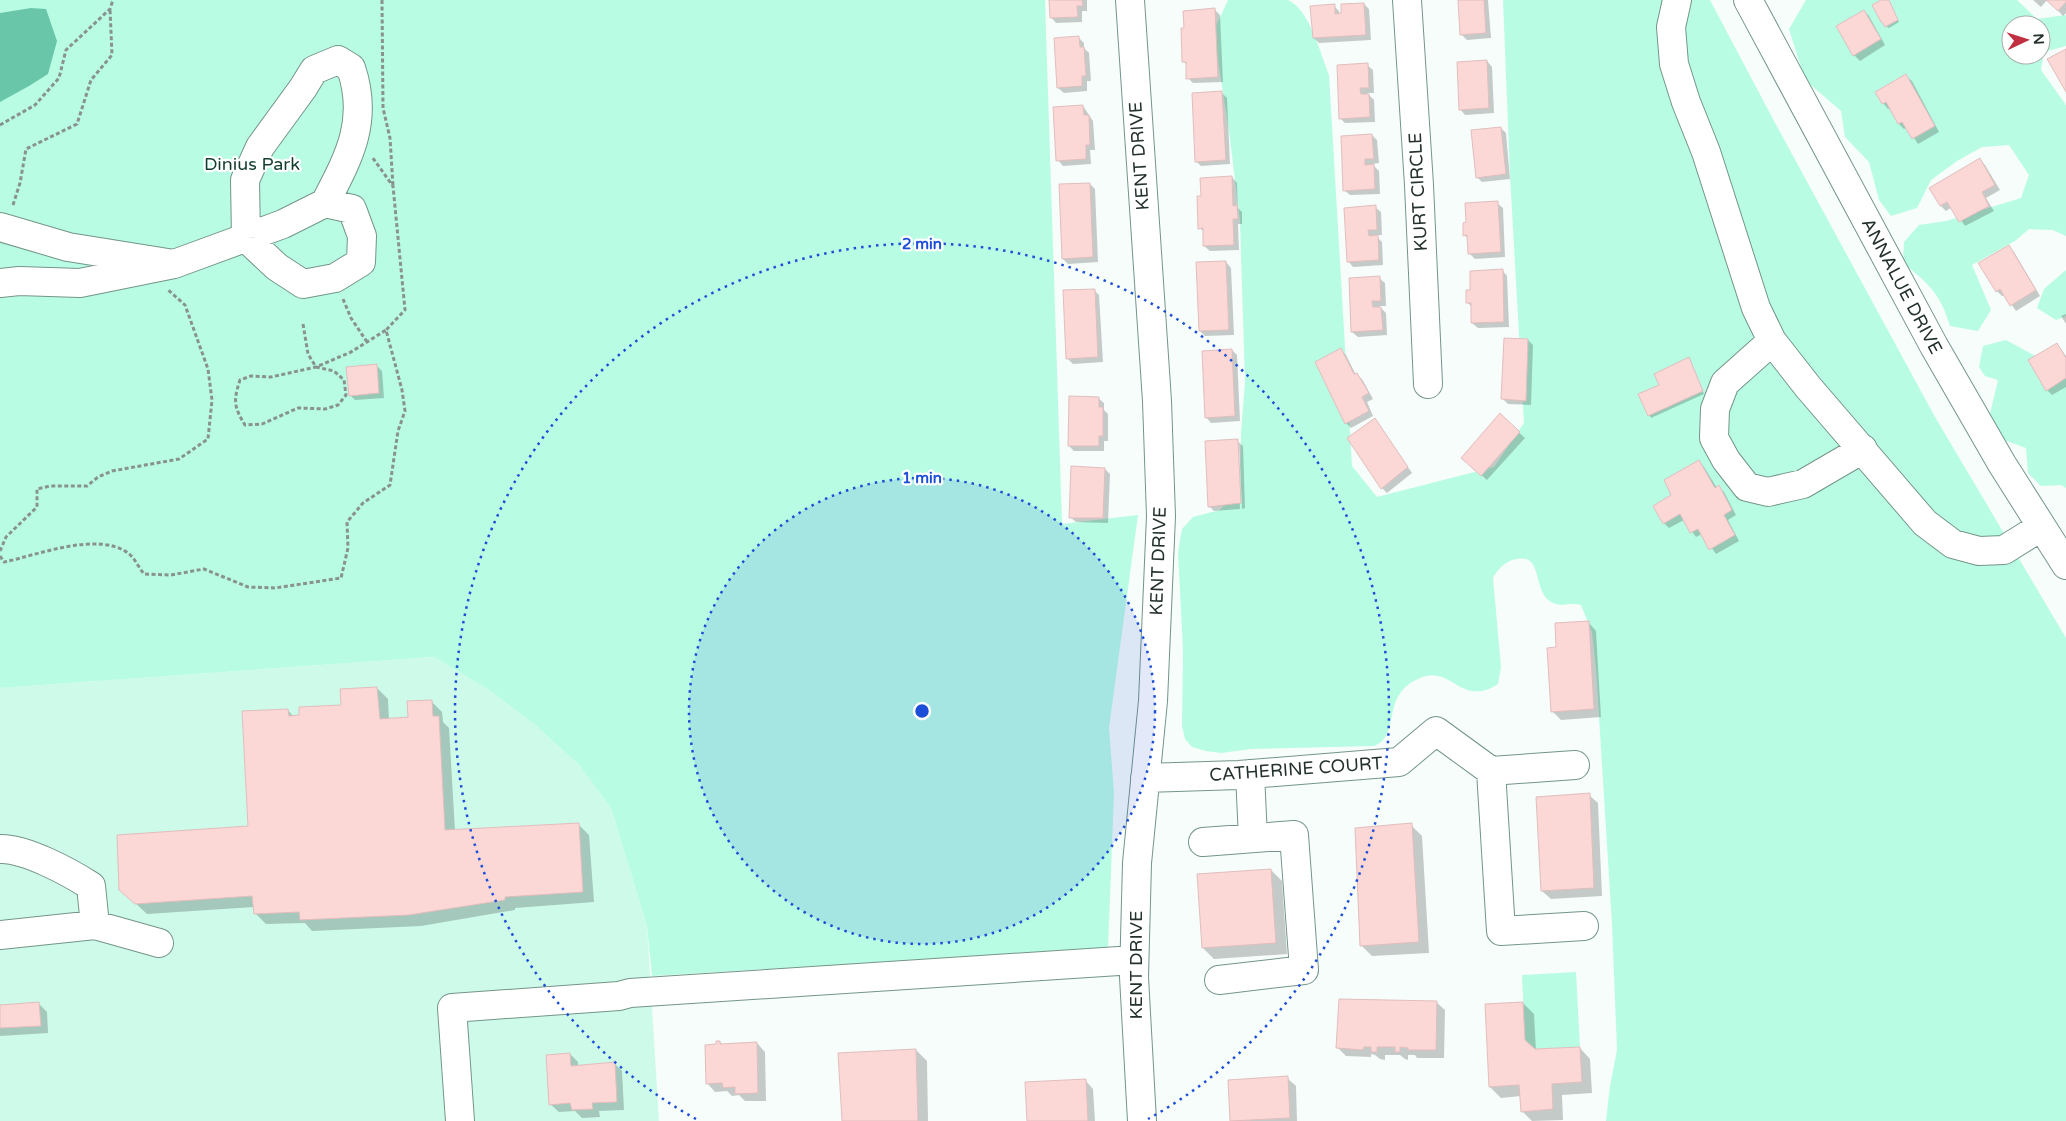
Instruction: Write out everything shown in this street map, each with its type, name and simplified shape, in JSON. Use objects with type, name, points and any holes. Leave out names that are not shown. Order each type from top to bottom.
[{"type":"street","name":"KENT DRIVE","points":[[1130,0],[1140,174],[1157,401],[1161,516],[1153,701],[1137,863],[1134,960],[1142,1121]]},
{"type":"street","name":"KURT CIRCLE","points":[[1407,0],[1419,185],[1428,384]]},
{"type":"street","points":[[1677,0],[1671,27],[1674,64],[1686,102],[1706,152],[1756,308],[1772,341],[1808,387],[1925,524],[1953,544],[1979,551],[2004,550],[2041,526]]},
{"type":"street","name":"ANNALUE DRIVE","points":[[1748,0],[1934,346],[2002,464],[2066,565]]},
{"type":"street","points":[[0,283],[19,280],[80,283],[174,264],[246,238],[283,224],[325,203],[349,158],[357,125],[358,86],[351,68],[338,60],[314,70],[260,147],[245,180],[246,238],[277,267],[303,284],[335,278],[361,262],[362,236],[352,209],[325,203]]},
{"type":"street","points":[[6,216],[68,247],[174,264]]},
{"type":"street","points":[[1772,341],[1725,383],[1715,409],[1714,438],[1726,460],[1747,487],[1768,492],[1804,484],[1863,450]]},
{"type":"street","name":"CATHERINE COURT","points":[[1145,778],[1250,774],[1400,762],[1436,731],[1491,771]]},
{"type":"street","points":[[1575,765],[1491,771],[1501,932],[1584,926]]},
{"type":"street","points":[[1250,774],[1253,838]]},
{"type":"street","points":[[1203,842],[1294,835],[1304,970],[1219,980]]},
{"type":"street","points":[[0,849],[30,855],[91,886],[95,925]]},
{"type":"street","points":[[0,935],[95,925],[158,943]]},
{"type":"street","points":[[460,1121],[452,1008],[619,996],[630,993],[1134,960]]},
{"type":"path","points":[[6,216],[20,183],[26,149],[77,124],[91,80],[112,55],[110,10],[113,0]]},
{"type":"path","points":[[304,324],[308,354],[316,366],[334,371],[344,380],[346,395],[338,405],[325,409],[298,408],[262,424],[245,425],[236,410],[234,397],[240,380],[251,376],[271,377],[316,366],[351,352],[386,330],[405,310],[390,138],[383,108],[382,0]]},
{"type":"path","points":[[0,125],[35,105],[60,78],[66,50],[110,10]]},
{"type":"path","points":[[353,140],[375,159],[393,186]]},
{"type":"path","points":[[0,551],[6,537],[37,507],[37,489],[50,486],[87,486],[98,476],[112,471],[179,458],[208,439],[212,400],[209,377],[194,327],[185,305],[141,270]]},
{"type":"path","points":[[335,278],[351,318],[367,342]]},
{"type":"path","points":[[0,556],[4,562],[54,549],[88,544],[116,546],[129,554],[144,574],[171,575],[204,569],[248,587],[274,588],[341,578],[348,548],[346,522],[363,502],[390,485],[398,431],[405,411],[402,390],[386,330]]},
{"type":"shaded area","points":[[31,8],[46,9],[57,41],[48,74],[0,102],[0,13]]},
{"type":"shaded area","points":[[434,657],[489,690],[534,724],[579,765],[611,808],[647,926],[659,1121],[0,1121],[0,688]]},
{"type":"green space","name":"Dinius Park","points":[[0,0],[1045,0],[1062,524],[1138,515],[1109,728],[1114,792],[1108,949],[652,976],[647,926],[611,808],[579,765],[534,724],[489,690],[434,657],[0,688]]},
{"type":"green space","points":[[1228,0],[1288,0],[1296,5],[1308,22],[1329,75],[1352,466],[1377,497],[1494,467],[1524,423],[1510,175],[1503,0],[1710,0],[1935,417],[2066,638],[2066,1121],[1606,1121],[1617,1050],[1612,924],[1592,632],[1581,605],[1555,604],[1545,596],[1534,566],[1529,561],[1522,558],[1512,560],[1501,567],[1493,578],[1501,667],[1498,684],[1485,690],[1475,691],[1465,689],[1440,676],[1431,675],[1420,678],[1407,685],[1399,694],[1387,734],[1382,741],[1374,746],[1251,749],[1221,753],[1192,747],[1185,739],[1182,726],[1183,650],[1178,552],[1182,529],[1193,517],[1220,510],[1240,488],[1241,434],[1245,382],[1240,221],[1217,54],[1216,26]]},
{"type":"green space","points":[[1806,0],[2017,0],[2033,15],[2001,15],[2001,65],[2042,65],[2041,70],[2066,105],[2066,236],[2053,230],[2029,229],[2015,241],[1972,265],[1991,310],[1978,331],[1950,326],[1938,297],[1927,283],[1903,263],[1904,242],[1919,225],[1946,221],[2021,198],[2029,175],[2009,145],[1982,147],[1957,161],[1931,180],[1917,208],[1891,216],[1879,200],[1869,162],[1845,137],[1841,111],[1805,80],[1789,29]]},
{"type":"green space","points":[[2066,15],[2066,46],[2051,50],[2051,17]]},
{"type":"green space","points":[[2066,270],[2066,316],[2056,320],[2037,308],[2044,289]]},
{"type":"green space","points":[[2006,340],[2052,365],[2066,363],[2066,488],[2061,485],[2041,486],[2028,473],[2026,448],[2004,440],[1989,418],[1998,380],[1985,376],[1979,367],[1983,346]]},
{"type":"green space","points":[[1576,972],[1580,1047],[1535,1049],[1525,1040],[1522,975]]},
{"type":"building","points":[[1049,0],[1082,0],[1083,6],[1077,6],[1078,17],[1050,18]]},
{"type":"building","points":[[1458,0],[1484,0],[1486,33],[1460,35]]},
{"type":"building","points":[[1881,0],[1889,0],[1898,20],[1885,27],[1872,5]]},
{"type":"building","points":[[2046,0],[2066,0],[2066,2],[2058,11]]},
{"type":"building","points":[[1364,3],[1366,35],[1313,38],[1310,6],[1335,4],[1335,14],[1341,13],[1341,4]]},
{"type":"building","points":[[1215,8],[1218,77],[1186,79],[1186,62],[1182,62],[1181,28],[1184,28],[1183,11]]},
{"type":"building","points":[[1864,10],[1881,39],[1853,56],[1836,26]]},
{"type":"building","points":[[1079,36],[1080,47],[1084,47],[1086,76],[1082,76],[1082,86],[1057,88],[1054,38]]},
{"type":"building","points":[[2066,49],[2066,92],[2050,65],[2051,57]]},
{"type":"building","points":[[1487,60],[1489,108],[1459,110],[1457,62]]},
{"type":"building","points":[[1368,63],[1369,88],[1360,88],[1361,94],[1369,94],[1370,117],[1339,119],[1337,65]]},
{"type":"building","points":[[1906,74],[1935,126],[1912,139],[1902,122],[1898,124],[1886,102],[1882,104],[1875,92]]},
{"type":"building","points":[[1222,91],[1226,160],[1195,162],[1192,93]]},
{"type":"building","points":[[1083,105],[1084,115],[1089,115],[1090,145],[1086,145],[1086,159],[1056,161],[1053,107]]},
{"type":"building","points":[[1501,127],[1506,174],[1476,178],[1471,130]]},
{"type":"building","points":[[1372,134],[1374,159],[1365,159],[1365,165],[1374,164],[1375,189],[1343,191],[1341,136]]},
{"type":"building","points":[[1980,158],[1995,185],[1982,192],[1989,206],[1959,222],[1947,202],[1940,206],[1929,188]]},
{"type":"building","points":[[1232,176],[1233,206],[1237,205],[1238,219],[1233,219],[1234,245],[1203,246],[1203,228],[1198,229],[1197,196],[1201,196],[1200,178]]},
{"type":"building","points":[[1090,183],[1093,257],[1062,259],[1059,184]]},
{"type":"building","points":[[1498,201],[1501,252],[1468,254],[1467,235],[1463,236],[1463,223],[1466,222],[1465,203]]},
{"type":"building","points":[[1376,205],[1377,230],[1368,230],[1369,236],[1378,235],[1379,260],[1347,262],[1344,208]]},
{"type":"building","points":[[2009,245],[2036,290],[2010,306],[2000,289],[1996,292],[1978,263]]},
{"type":"building","points":[[1226,261],[1229,330],[1199,331],[1196,262]]},
{"type":"building","points":[[1503,269],[1504,322],[1471,323],[1471,303],[1466,303],[1466,290],[1470,290],[1470,271]]},
{"type":"building","points":[[1380,276],[1381,301],[1372,301],[1373,307],[1381,307],[1383,330],[1351,332],[1349,278]]},
{"type":"building","points":[[1095,289],[1098,357],[1066,359],[1063,290]]},
{"type":"building","points":[[1504,338],[1528,339],[1526,401],[1501,399]]},
{"type":"building","points":[[2057,343],[2066,358],[2066,378],[2046,391],[2028,360]]},
{"type":"building","points":[[1341,348],[1354,374],[1357,373],[1369,393],[1362,397],[1369,411],[1345,424],[1315,362]]},
{"type":"building","points":[[1232,349],[1235,416],[1205,418],[1202,351]]},
{"type":"building","points":[[1689,357],[1703,391],[1648,416],[1638,394],[1659,385],[1654,374]]},
{"type":"building","points":[[377,364],[379,393],[349,396],[346,367]]},
{"type":"building","points":[[1069,396],[1099,397],[1099,407],[1103,407],[1103,436],[1099,436],[1099,446],[1068,446]]},
{"type":"building","points":[[1500,413],[1520,432],[1481,476],[1461,458]]},
{"type":"building","points":[[1375,418],[1408,467],[1381,489],[1347,438]]},
{"type":"building","points":[[1238,439],[1241,503],[1208,507],[1205,441]]},
{"type":"building","points":[[1699,460],[1715,488],[1719,485],[1732,510],[1724,515],[1735,535],[1709,550],[1698,529],[1690,533],[1680,514],[1663,524],[1653,506],[1671,495],[1664,480]]},
{"type":"building","points":[[1071,466],[1105,468],[1103,518],[1069,518]]},
{"type":"building","points":[[1589,621],[1594,709],[1551,712],[1547,648],[1556,647],[1555,623]]},
{"type":"building","points":[[377,687],[380,719],[408,717],[407,701],[432,700],[433,716],[439,716],[445,830],[579,823],[583,892],[505,897],[505,900],[409,915],[300,920],[299,912],[254,914],[252,896],[135,904],[119,890],[117,835],[248,826],[242,711],[288,709],[289,716],[299,715],[299,707],[341,705],[340,689]]},
{"type":"building","points":[[1590,793],[1594,888],[1541,891],[1536,797]]},
{"type":"building","points":[[1412,823],[1419,942],[1360,946],[1355,828]]},
{"type":"building","points":[[1271,869],[1276,943],[1202,948],[1197,874]]},
{"type":"building","points":[[1339,999],[1437,1001],[1436,1050],[1408,1050],[1408,1048],[1400,1047],[1400,1052],[1395,1052],[1395,1047],[1377,1047],[1377,1052],[1371,1052],[1371,1047],[1364,1047],[1363,1050],[1336,1048]]},
{"type":"building","points":[[39,1002],[41,1026],[0,1028],[0,1005]]},
{"type":"building","points":[[1523,1002],[1525,1040],[1535,1049],[1580,1047],[1582,1082],[1552,1084],[1553,1109],[1521,1112],[1519,1085],[1489,1087],[1485,1004]]},
{"type":"building","points":[[716,1041],[720,1041],[720,1044],[757,1042],[758,1093],[735,1094],[735,1087],[723,1088],[722,1083],[706,1084],[705,1045],[716,1044]]},
{"type":"building","points":[[916,1049],[918,1121],[842,1121],[838,1053]]},
{"type":"building","points":[[570,1053],[571,1066],[615,1062],[617,1102],[592,1103],[593,1109],[572,1110],[570,1103],[549,1105],[546,1055]]},
{"type":"building","points":[[1288,1076],[1290,1118],[1230,1121],[1228,1080]]},
{"type":"building","points":[[1086,1079],[1088,1121],[1027,1121],[1025,1082]]}]
